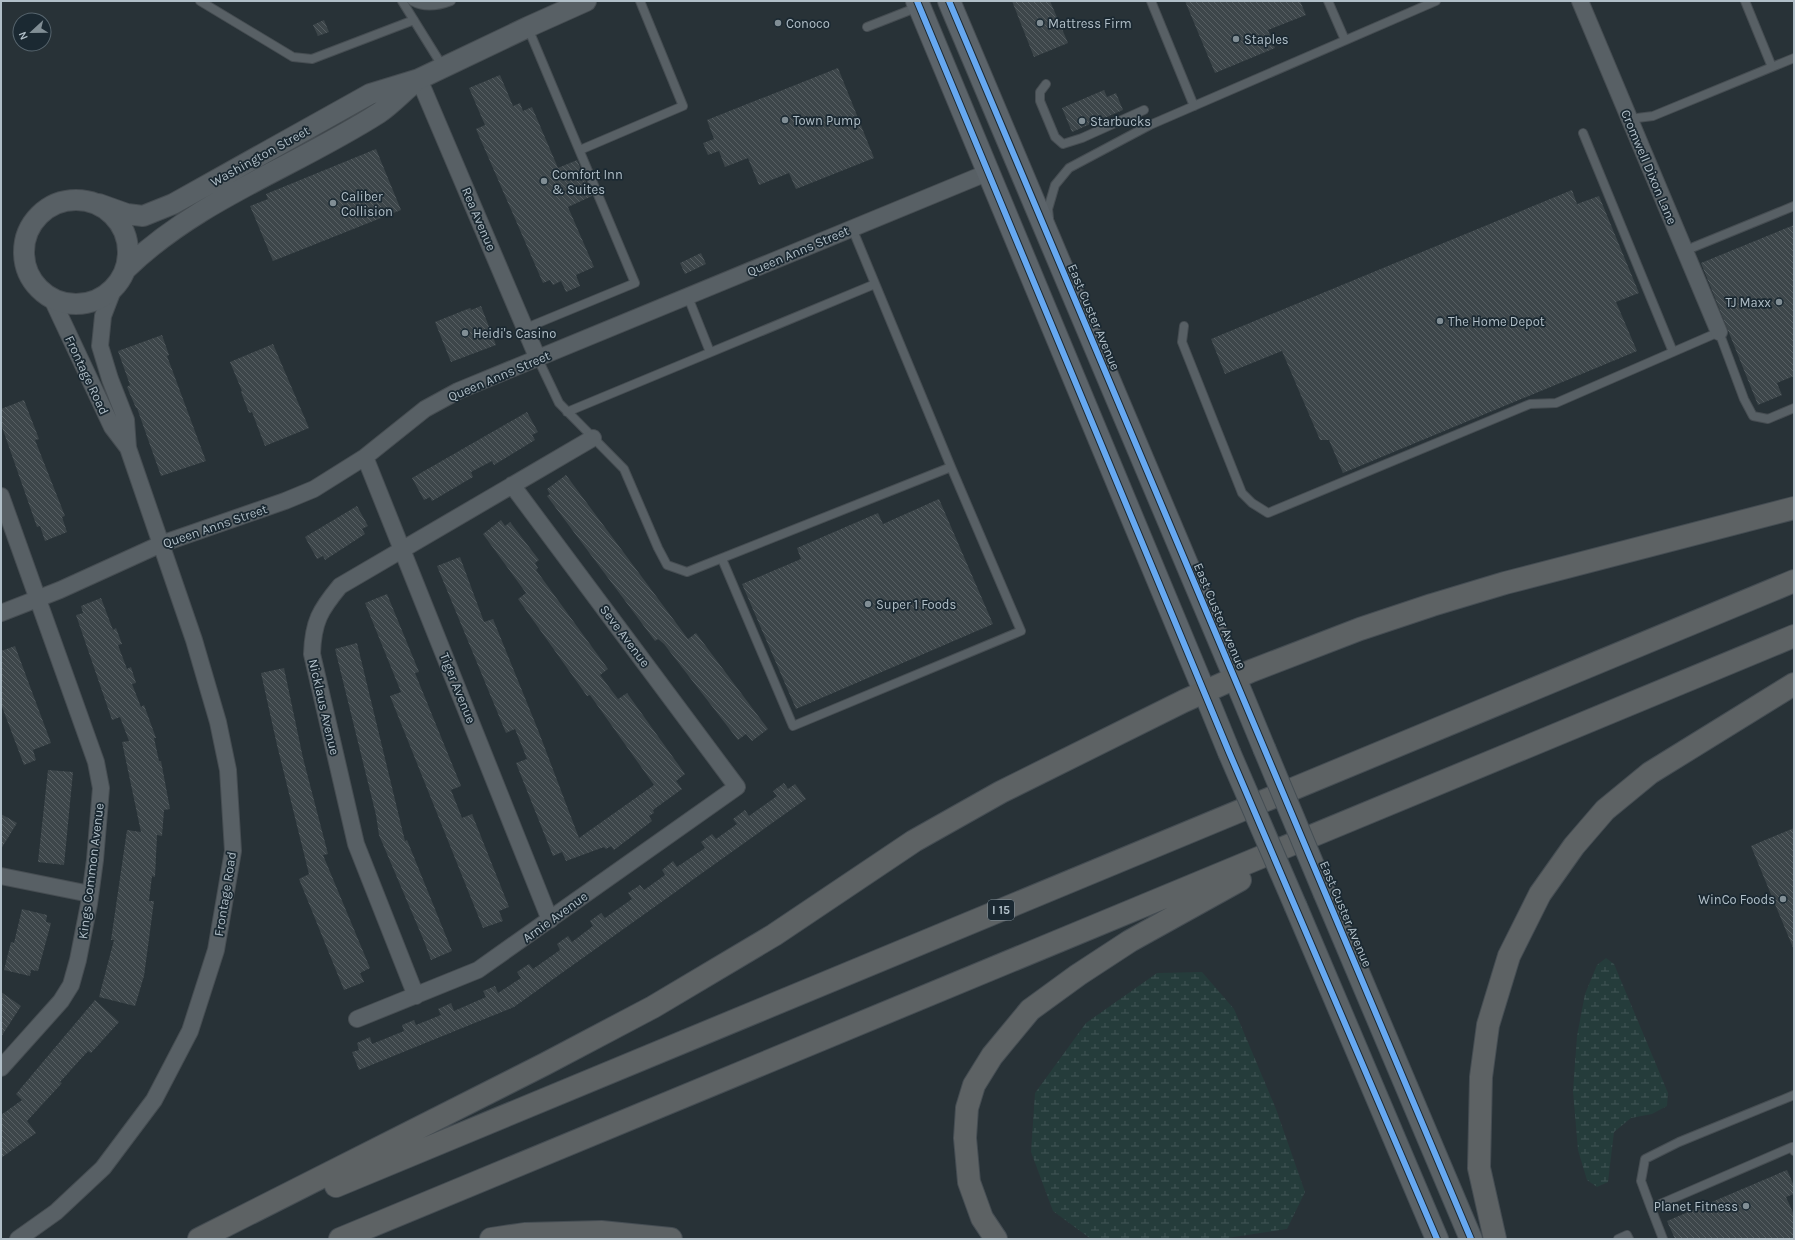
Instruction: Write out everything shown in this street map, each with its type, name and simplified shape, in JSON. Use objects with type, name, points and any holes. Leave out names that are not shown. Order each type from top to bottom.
[{"type":"highway","points":[[199,1239],[545,1064],[653,1007],[774,935],[914,841],[987,799],[1089,747],[1235,678],[1353,632],[1439,603],[1505,583],[1794,508]]},
{"type":"highway","name":"I 15","points":[[207,1239],[1794,581]]},
{"type":"highway","points":[[340,1239],[1794,636]]},
{"type":"highway","points":[[1496,1239],[1479,1168],[1481,1077],[1487,1032],[1509,956],[1540,894],[1574,846],[1605,810],[1650,773],[1794,684]]},
{"type":"highway","points":[[996,1239],[982,1218],[969,1182],[965,1138],[967,1108],[974,1085],[992,1056],[1030,1010],[1078,975],[1130,941],[1218,891],[1390,804]]},
{"type":"highway","points":[[491,1239],[525,1234],[601,1232],[671,1239]]},
{"type":"main road","name":"East Custer Avenue","points":[[949,1],[1471,1239]]},
{"type":"main road","points":[[918,4],[1229,752],[1436,1239]]},
{"type":"street","name":"Washington Street","points":[[99,204],[127,214],[143,216],[167,207],[370,94],[420,79],[586,1]]},
{"type":"street","name":"Cromwell Dixon Lane","points":[[1580,1],[1719,332]]},
{"type":"street","name":"Washington Street","points":[[126,269],[149,247],[190,217],[380,113],[420,79]]},
{"type":"street","name":"Rea Avenue","points":[[420,79],[538,359]]},
{"type":"street","name":"Queen Anns Street","points":[[1,613],[38,599],[161,544],[285,501],[314,489],[365,457],[425,409],[458,391],[989,172]]},
{"type":"street","points":[[83,199],[99,204],[114,215],[125,232],[129,250],[126,269],[113,290],[100,300],[84,304],[68,304],[52,299],[39,290],[29,276],[26,266],[24,244],[29,228],[42,212],[51,205],[67,200],[83,199]]},
{"type":"street","name":"Frontage Road","points":[[18,1239],[56,1212],[103,1168],[154,1100],[190,1031],[216,950],[233,851],[228,770],[218,722],[194,640],[128,448],[126,420],[110,379],[100,346],[103,316],[113,290]]},
{"type":"street","name":"Frontage Road","points":[[52,299],[112,427],[128,448]]},
{"type":"street","name":"Nicklaus Avenue","points":[[416,996],[356,844],[312,654],[313,633],[323,607],[336,591],[356,576],[593,438]]},
{"type":"street","name":"Tiger Avenue","points":[[365,457],[550,920]]},
{"type":"street","name":"Seve Avenue","points":[[512,485],[738,787]]},
{"type":"street","name":"Kings Common Avenue","points":[[1,496],[96,762],[101,788],[90,894],[78,960],[71,985],[61,1000],[4,1060]]},
{"type":"street","name":"Arnie Avenue","points":[[358,1019],[478,970],[738,787]]},
{"type":"street","points":[[1,876],[90,894]]},
{"type":"lane","points":[[200,1],[293,57],[312,59],[414,20]]},
{"type":"lane","points":[[402,1],[443,67]]},
{"type":"lane","points":[[412,1],[420,6],[443,4],[451,1]]},
{"type":"lane","points":[[580,150],[683,106],[640,1]]},
{"type":"lane","points":[[1151,1],[1194,106]]},
{"type":"lane","points":[[1328,1],[1345,40]]},
{"type":"lane","points":[[1053,250],[1048,209],[1055,185],[1068,168],[1150,125],[1436,1]]},
{"type":"lane","points":[[1745,1],[1772,67]]},
{"type":"lane","points":[[867,27],[918,4]]},
{"type":"lane","points":[[526,328],[635,283],[528,27]]},
{"type":"lane","points":[[1629,119],[1653,116],[1794,58]]},
{"type":"lane","points":[[1046,84],[1040,92],[1040,101],[1055,137],[1063,144],[1082,138],[1144,110]]},
{"type":"lane","points":[[1583,133],[1672,352]]},
{"type":"lane","points":[[1684,251],[1794,206]]},
{"type":"lane","points":[[722,559],[794,726],[1021,631],[852,228]]},
{"type":"lane","points":[[567,412],[875,284]]},
{"type":"lane","points":[[688,297],[710,352]]},
{"type":"lane","points":[[1184,326],[1182,342],[1242,493],[1252,503],[1268,513],[1530,404],[1556,403],[1719,332],[1744,399],[1753,416],[1768,419],[1794,408]]},
{"type":"lane","points":[[538,359],[559,403],[624,469],[658,548],[667,565],[687,572],[951,467]]},
{"type":"lane","points":[[1663,1239],[1641,1181],[1646,1159],[1679,1142],[1794,1095]]},
{"type":"lane","points":[[1651,1208],[1792,1147],[1794,1151]]},
{"type":"lane","points":[[1618,1239],[1627,1235],[1629,1239]]},
{"type":"green space","points":[[1606,958],[1614,964],[1668,1093],[1667,1106],[1652,1114],[1631,1118],[1614,1132],[1608,1182],[1597,1187],[1587,1180],[1578,1150],[1573,1091],[1577,1036],[1585,994],[1597,965]]},
{"type":"green space","points":[[1202,972],[1234,1009],[1276,1109],[1305,1192],[1287,1229],[1221,1239],[1091,1239],[1053,1211],[1031,1152],[1035,1093],[1086,1023],[1157,973]]},
{"type":"building","name":"Mattress Firm","points":[[1012,1],[1050,1],[1068,43],[1034,57]]},
{"type":"building","name":"Staples","points":[[1185,1],[1300,1],[1306,15],[1268,30],[1275,48],[1215,73]]},
{"type":"building","points":[[324,20],[329,32],[318,36],[313,25]]},
{"type":"building","points":[[838,68],[874,158],[796,189],[789,173],[759,185],[748,158],[725,167],[719,151],[708,155],[703,143],[714,139],[707,120]]},
{"type":"building","name":"Comfort Inn & Suites","points":[[500,75],[513,106],[520,103],[523,111],[532,107],[558,168],[577,160],[592,196],[568,207],[594,267],[576,275],[580,286],[566,292],[561,281],[553,285],[550,280],[543,283],[476,129],[485,125],[469,88]]},
{"type":"building","name":"Starbucks","points":[[1104,90],[1107,97],[1116,93],[1123,110],[1072,132],[1062,108]]},
{"type":"building","points":[[376,149],[401,210],[273,261],[250,206],[268,199],[266,194]]},
{"type":"building","name":"The Home Depot","points":[[1572,190],[1577,204],[1599,196],[1639,293],[1616,302],[1637,351],[1343,473],[1329,440],[1320,440],[1282,351],[1225,374],[1211,339]]},
{"type":"building","points":[[1794,225],[1794,376],[1777,383],[1782,395],[1758,405],[1701,263]]},
{"type":"building","points":[[701,253],[706,264],[685,274],[680,263]]},
{"type":"building","name":"Heidi's Casino","points":[[481,306],[496,345],[451,362],[435,322],[470,308],[471,310]]},
{"type":"building","points":[[162,335],[169,355],[167,356],[206,461],[161,476],[137,408],[127,387],[130,385],[118,351]]},
{"type":"building","points":[[273,344],[309,428],[265,446],[252,412],[249,413],[230,362]]},
{"type":"building","points":[[24,400],[39,439],[35,440],[65,516],[62,517],[67,532],[45,541],[40,526],[37,527],[1,424],[1,409]]},
{"type":"building","points":[[527,412],[538,432],[532,435],[535,440],[494,465],[492,461],[471,472],[473,477],[432,501],[430,497],[424,500],[412,478]]},
{"type":"building","points":[[566,475],[688,639],[696,633],[768,729],[752,741],[746,734],[738,740],[664,644],[658,639],[655,641],[547,496],[550,494],[547,489]]},
{"type":"building","name":"Super 1 Foods","points":[[939,499],[993,624],[796,709],[742,584],[801,559],[797,548],[878,513],[883,524]]},
{"type":"building","points":[[357,506],[368,526],[362,529],[365,534],[325,560],[323,556],[317,559],[305,537]]},
{"type":"building","points":[[501,520],[505,526],[510,522],[539,560],[535,563],[538,568],[536,570],[608,669],[600,675],[618,699],[627,693],[685,774],[676,781],[682,789],[653,810],[654,813],[649,816],[652,821],[614,850],[611,846],[606,849],[604,847],[566,861],[562,852],[553,856],[516,763],[527,759],[515,729],[506,733],[437,566],[460,557],[484,622],[493,619],[538,730],[579,838],[654,785],[590,695],[587,696],[518,599],[526,593],[483,534]]},
{"type":"building","points":[[387,594],[419,672],[415,673],[461,786],[451,790],[462,818],[472,814],[509,907],[499,911],[503,921],[483,928],[390,696],[401,692],[365,603]]},
{"type":"building","points":[[101,598],[113,630],[116,628],[122,644],[118,645],[127,669],[131,667],[136,683],[132,684],[141,707],[144,705],[156,738],[154,738],[159,761],[161,761],[170,809],[164,810],[162,836],[157,835],[155,877],[152,876],[149,901],[154,901],[144,976],[135,1006],[99,997],[114,940],[111,940],[127,830],[141,832],[122,742],[129,741],[120,717],[112,720],[76,615],[83,613],[81,606]]},
{"type":"building","points":[[357,643],[405,841],[407,840],[452,951],[431,960],[379,835],[376,815],[335,649]]},
{"type":"building","points":[[15,646],[51,743],[33,750],[36,760],[24,765],[1,704],[1,651]]},
{"type":"building","points":[[284,668],[303,758],[328,854],[323,855],[370,968],[360,973],[364,982],[344,990],[299,879],[309,874],[261,673]]},
{"type":"building","points":[[48,770],[73,772],[64,865],[38,862]]},
{"type":"building","points":[[784,783],[788,789],[795,784],[806,799],[514,1007],[359,1070],[352,1052],[359,1050],[357,1043],[370,1037],[372,1044],[404,1031],[402,1025],[414,1020],[416,1025],[441,1015],[438,1009],[451,1003],[454,1011],[486,997],[483,991],[495,986],[498,993],[521,978],[517,972],[529,964],[533,969],[560,950],[557,944],[568,936],[572,942],[593,926],[590,921],[601,913],[605,918],[632,899],[628,893],[640,885],[644,890],[665,875],[662,870],[673,861],[677,867],[705,848],[701,842],[712,834],[716,839],[737,824],[733,819],[745,810],[749,816],[777,796],[773,791]]},
{"type":"building","points":[[1,814],[17,823],[1,849]]},
{"type":"building","name":"WinCo Foods","points":[[1794,828],[1794,950],[1751,846]]},
{"type":"building","points":[[22,909],[47,915],[46,922],[51,923],[38,971],[31,970],[30,976],[4,970],[11,942],[14,943]]},
{"type":"building","points":[[1,992],[21,1006],[1,1037]]},
{"type":"building","points":[[95,1000],[119,1022],[91,1053],[88,1051],[60,1082],[62,1083],[27,1121],[36,1133],[1,1158],[1,1115],[22,1100],[16,1094]]},
{"type":"building","name":"Planet Fitness","points":[[1787,1170],[1794,1186],[1794,1194],[1786,1197],[1794,1215],[1794,1239],[1675,1239],[1667,1221]]},
{"type":"cycle path","points":[[917,1],[1229,752],[1437,1239]]},
{"type":"cycle path","points":[[949,1],[1471,1239]]},
{"type":"place","name":"Conoco","points":[[778,23]]},
{"type":"place","name":"Mattress Firm","points":[[1040,23]]},
{"type":"place","name":"Staples","points":[[1236,39]]},
{"type":"place","name":"Town Pump","points":[[785,120]]},
{"type":"place","name":"Starbucks","points":[[1082,121]]},
{"type":"place","name":"Comfort Inn & Suites","points":[[544,181]]},
{"type":"place","name":"Caliber Collision","points":[[333,203]]},
{"type":"place","name":"TJ Maxx","points":[[1779,302]]},
{"type":"place","name":"The Home Depot","points":[[1440,321]]},
{"type":"place","name":"Heidi's Casino","points":[[465,333]]},
{"type":"place","name":"Super 1 Foods","points":[[868,604]]},
{"type":"place","name":"WinCo Foods","points":[[1783,899]]},
{"type":"place","name":"Planet Fitness","points":[[1746,1206]]}]
